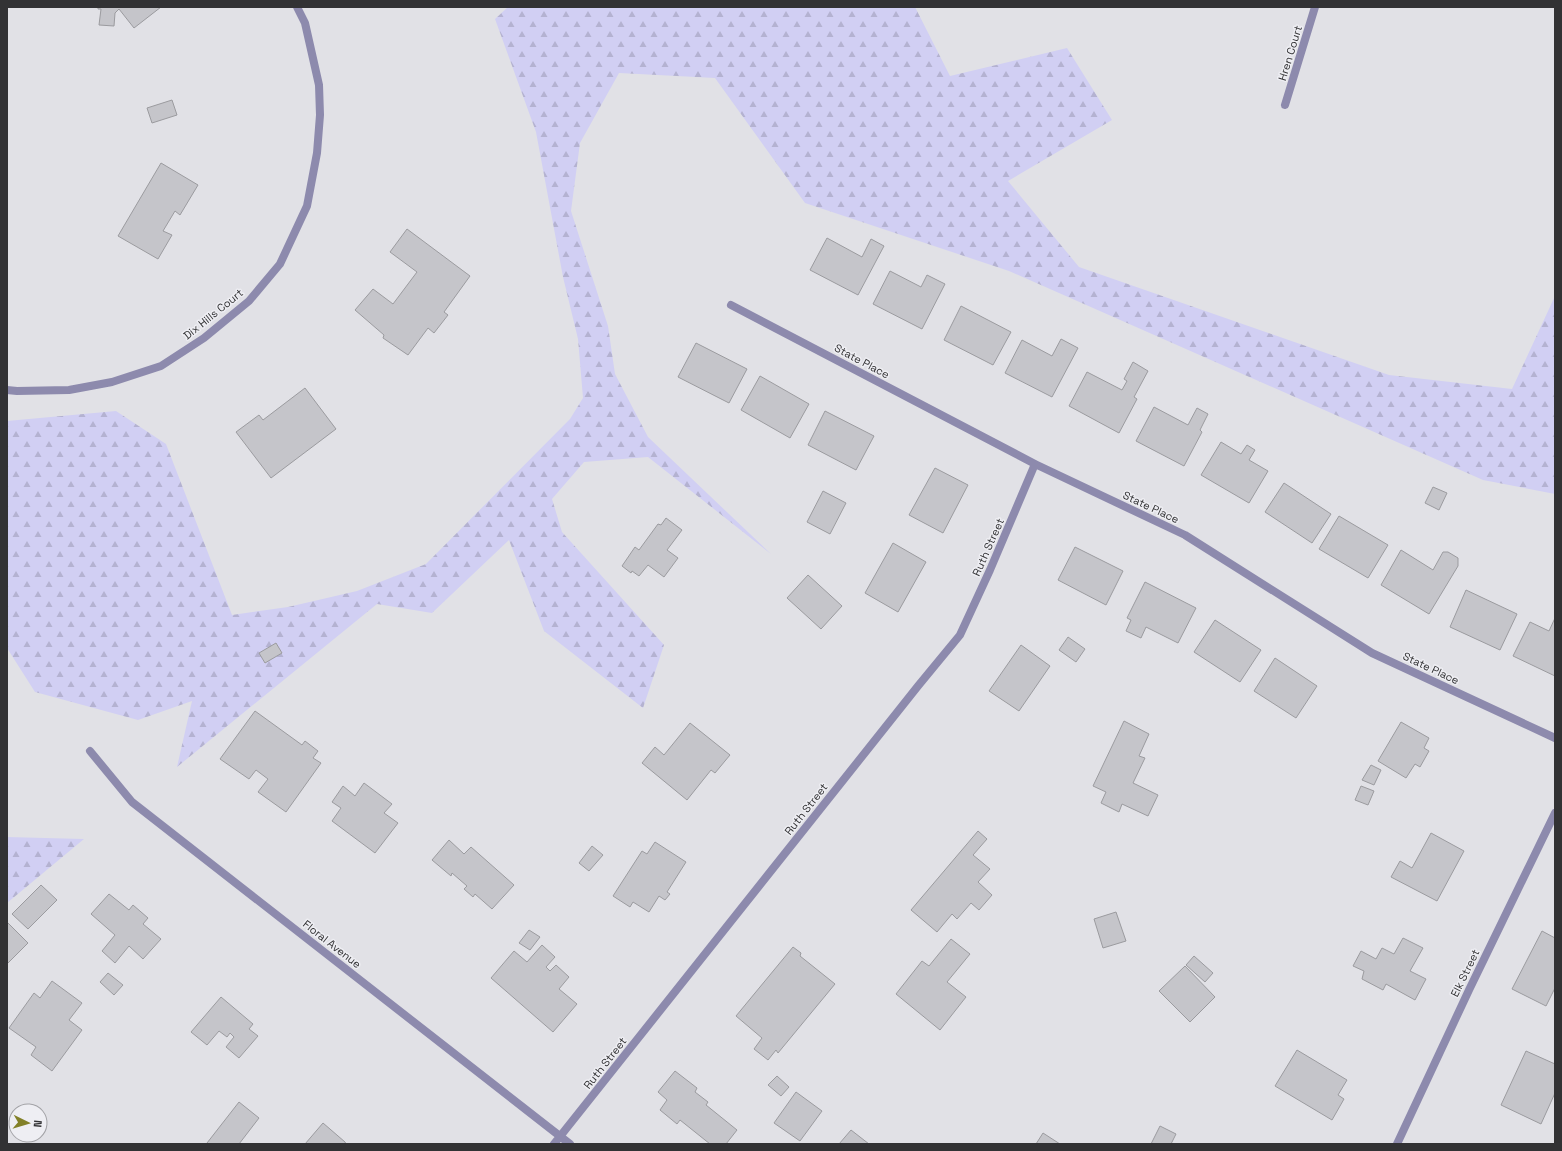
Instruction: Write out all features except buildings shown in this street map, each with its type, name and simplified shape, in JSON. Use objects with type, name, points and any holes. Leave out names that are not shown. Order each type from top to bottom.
[{"type":"street","name":"Dix Hills Court","points":[[7,390],[69,390],[112,382],[161,366],[204,338],[249,301],[280,264],[307,206],[317,153],[320,115],[319,85],[305,23],[297,7]]},
{"type":"street","name":"Hren Court","points":[[1285,105],[1315,7]]},
{"type":"street","name":"State Place","points":[[731,305],[1035,464],[1185,535],[1372,653],[1555,738]]},
{"type":"street","name":"Ruth Street","points":[[554,1144],[960,635],[990,570],[1035,464]]},
{"type":"street","name":"Floral Avenue","points":[[90,751],[132,802],[570,1144]]},
{"type":"street","name":"Elk Street","points":[[1397,1144],[1469,990],[1555,813]]},
{"type":"green space","points":[[508,7],[915,7],[950,76],[1067,48],[1112,120],[1008,181],[1079,267],[1389,375],[1512,389],[1555,296],[1555,494],[1483,480],[1009,271],[805,203],[715,78],[619,73],[580,143],[571,211],[608,326],[615,374],[648,437],[771,554],[648,457],[584,462],[552,499],[562,532],[664,645],[643,708],[544,631],[509,540],[432,613],[377,604],[177,767],[192,701],[138,720],[35,692],[7,648],[7,421],[116,411],[166,444],[232,615],[288,607],[357,591],[426,564],[570,419],[583,398],[578,339],[563,277],[536,132],[495,19]]},
{"type":"green space","points":[[7,837],[84,839],[7,903]]}]
